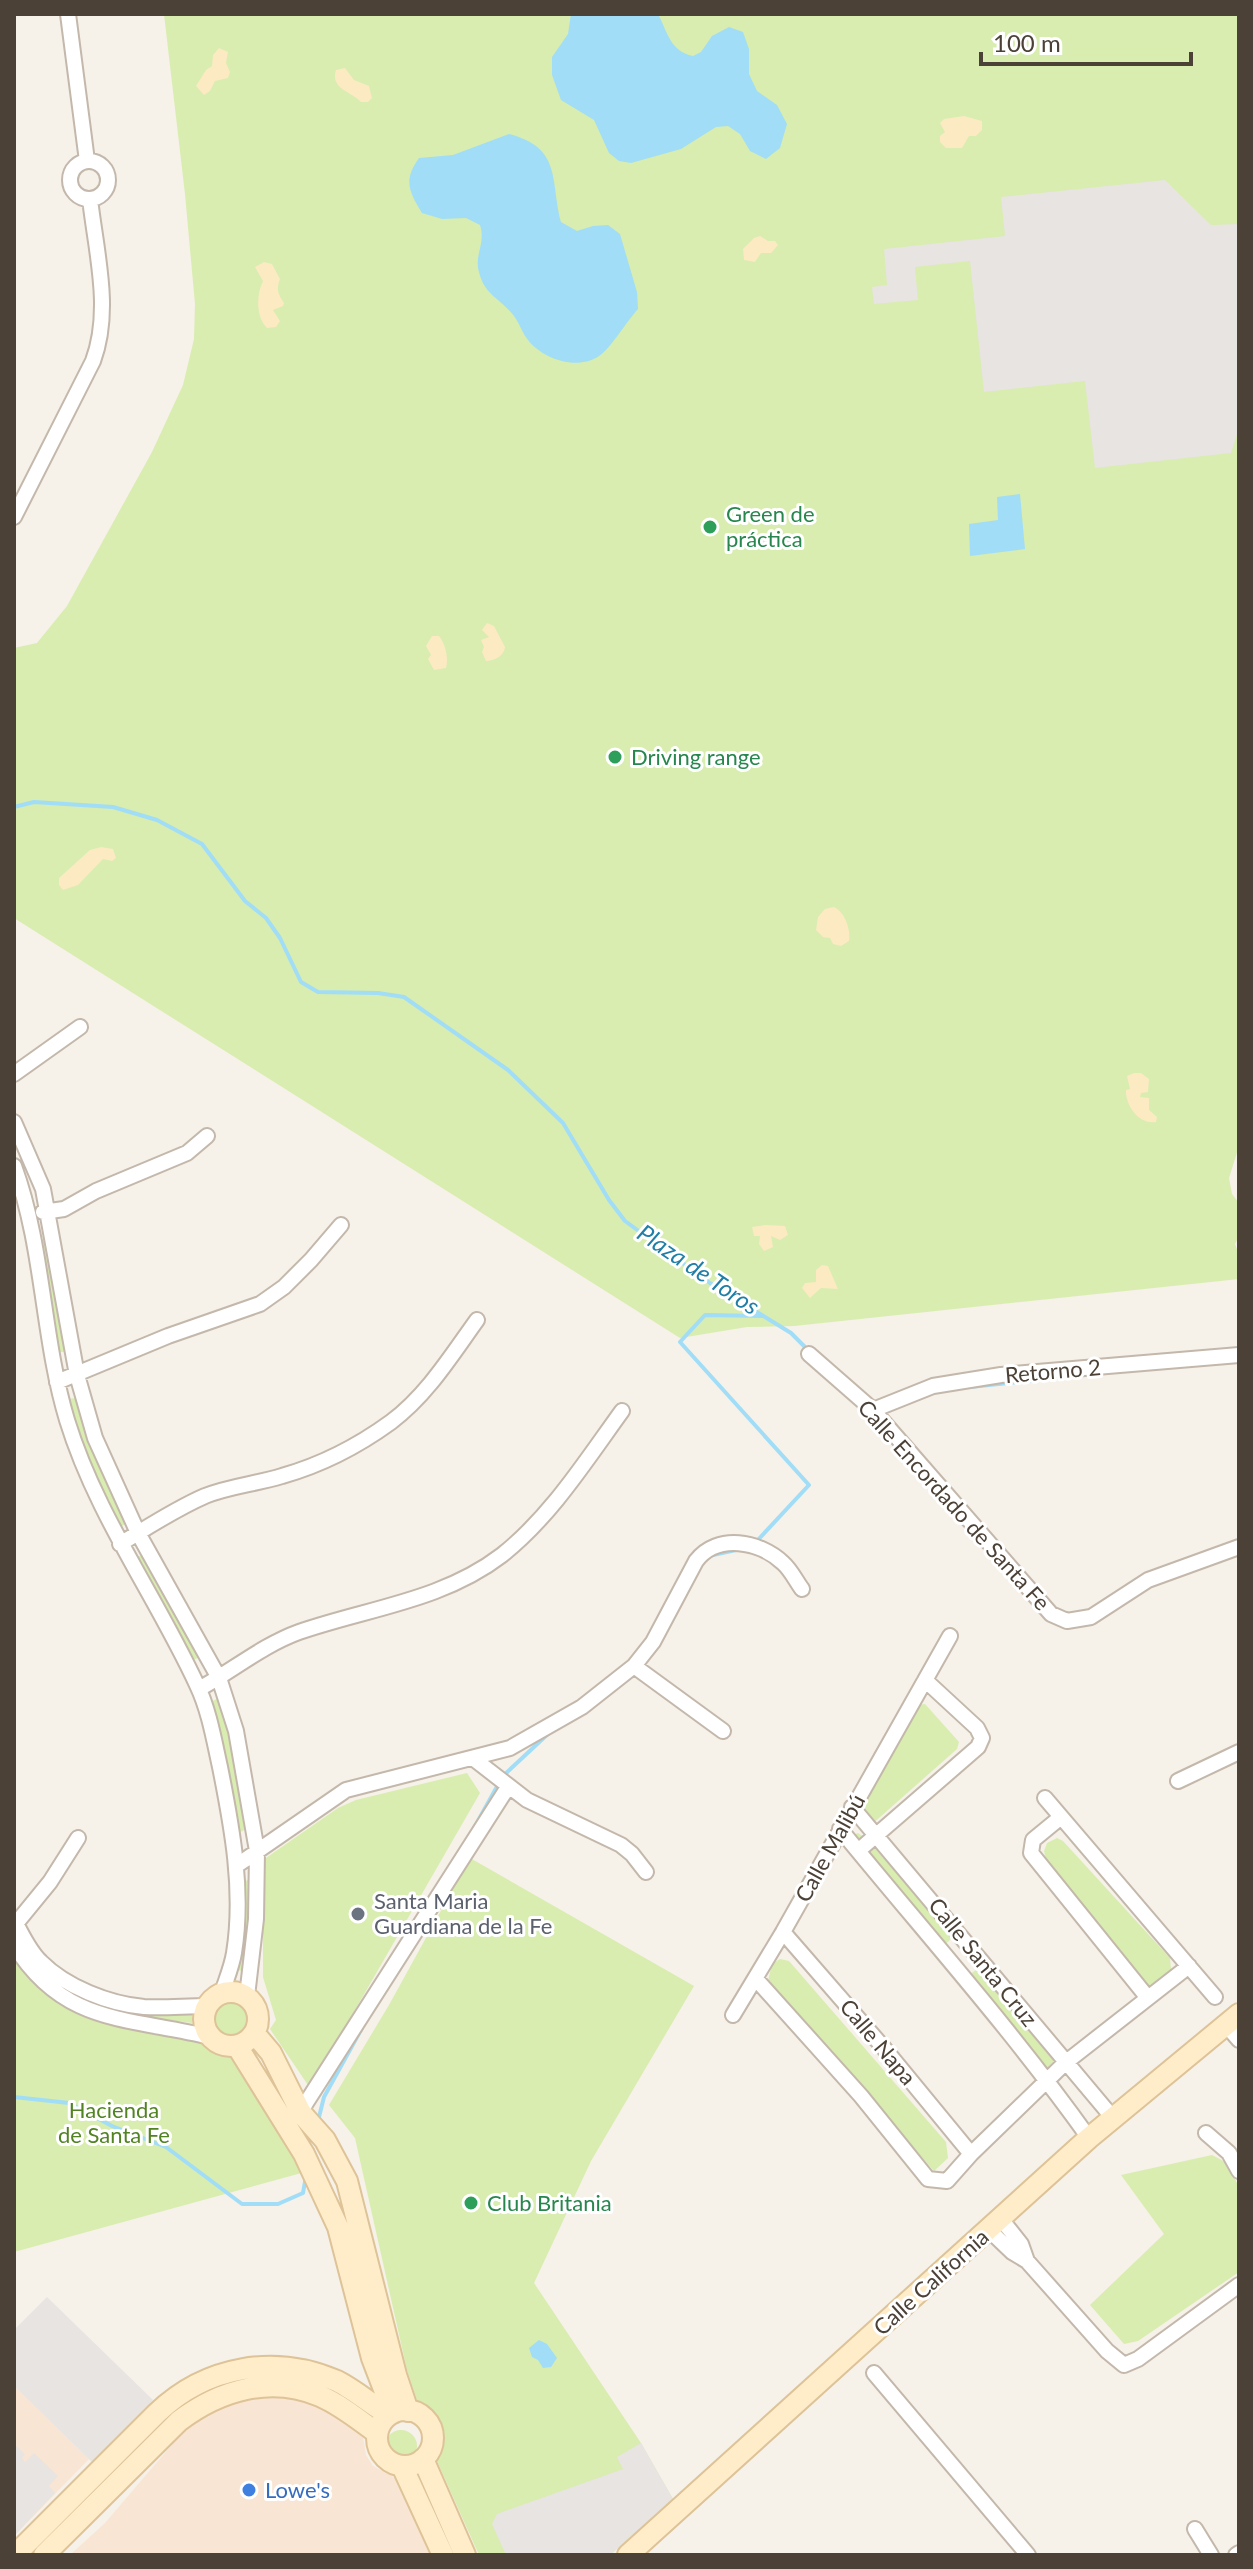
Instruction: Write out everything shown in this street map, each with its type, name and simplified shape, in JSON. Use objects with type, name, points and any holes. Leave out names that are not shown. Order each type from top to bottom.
[{"type":"street","points":[[68,14],[87,161]]},
{"type":"street","points":[[87,161],[97,163],[107,175],[104,191],[90,199],[79,196],[70,181],[76,166],[87,161]]},
{"type":"street","points":[[14,517],[99,344],[103,308],[90,199]]},
{"type":"street","points":[[14,1074],[80,1027]]},
{"type":"street","points":[[14,1122],[43,1189],[49,1211],[77,1375],[95,1438],[138,1533],[219,1678],[236,1731],[257,1851],[256,1919],[247,1996],[258,2014],[259,2024],[255,2034],[237,2046],[80,2008],[56,1994],[27,1966],[14,1945]]},
{"type":"street","points":[[30,1214],[64,1209],[96,1191],[187,1153],[207,1136]]},
{"type":"street","points":[[14,1166],[30,1214],[57,1382],[80,1456],[120,1544],[199,1689],[222,1775],[236,1866],[234,1952],[204,2022],[210,2037]]},
{"type":"street","points":[[57,1382],[168,1336],[260,1304],[284,1287],[317,1255],[341,1225]]},
{"type":"street","points":[[120,1544],[204,1497],[281,1477],[358,1445],[418,1398],[477,1320]]},
{"type":"street","name":"Calle Encordado de Santa Fe","points":[[809,1354],[873,1410],[1057,1618],[1080,1621],[1091,1617],[1148,1580],[1239,1547]]},
{"type":"street","name":"Retorno 2","points":[[873,1410],[933,1386],[1001,1375],[1239,1355]]},
{"type":"street","points":[[199,1689],[277,1641],[324,1624],[380,1611],[448,1587],[499,1557],[550,1509],[622,1411]]},
{"type":"street","points":[[236,1866],[346,1790],[510,1748],[582,1707],[634,1666],[653,1642],[696,1561],[712,1547],[738,1543],[761,1549],[783,1563],[802,1589]]},
{"type":"street","name":"Calle Malibú","points":[[733,2015],[950,1636]]},
{"type":"street","points":[[634,1666],[723,1731]]},
{"type":"street","name":"Calle Malibú","points":[[858,1851],[978,1747],[982,1738],[977,1728],[925,1680]]},
{"type":"street","points":[[1178,1781],[1239,1752]]},
{"type":"street","points":[[474,1759],[527,1800],[621,1845],[646,1872]]},
{"type":"street","points":[[294,2120],[508,1787]]},
{"type":"street","points":[[1045,1798],[1215,1997]]},
{"type":"street","name":"Calle Santa Cruz","points":[[852,1807],[1113,2118]]},
{"type":"street","points":[[1061,1817],[1033,1840],[1031,1853],[1148,1998]]},
{"type":"street","name":"Calle Santa Cruz","points":[[840,1829],[952,1962],[1089,2138]]},
{"type":"street","points":[[78,1838],[50,1882],[15,1923],[39,1961],[88,1992],[144,2007],[215,2000],[235,1992],[247,1996]]},
{"type":"street","name":"Calle Napa","points":[[783,1932],[971,2154]]},
{"type":"street","points":[[952,1962],[972,1947]]},
{"type":"street","points":[[756,1979],[861,2096],[928,2179],[947,2181],[1065,2063],[1189,1966]]},
{"type":"street","name":"Calle California","points":[[628,2555],[1089,2138],[1235,2026]]},
{"type":"street","points":[[255,2034],[271,2053],[312,2172],[338,2227],[372,2358],[397,2413]]},
{"type":"street","points":[[237,2046],[294,2120],[325,2140],[347,2181],[397,2413]]},
{"type":"street","points":[[1206,2133],[1229,2153],[1239,2171]]},
{"type":"street","points":[[312,2172],[337,2159]]},
{"type":"street","points":[[995,2225],[1012,2252],[1027,2261],[1107,2351],[1124,2365],[1138,2359],[1239,2285]]},
{"type":"street","points":[[346,2386],[362,2380],[372,2358]]},
{"type":"street","points":[[15,2555],[171,2400],[189,2387],[243,2368],[291,2368],[314,2372],[397,2413],[424,2418],[429,2425],[432,2443],[423,2459],[402,2466]]},
{"type":"street","points":[[874,2373],[1028,2555]]},
{"type":"street","points":[[44,2555],[179,2421],[202,2404],[231,2391],[257,2387],[291,2387],[319,2396],[345,2409],[377,2433],[380,2451],[385,2458],[402,2466],[443,2555]]},
{"type":"street","points":[[377,2433],[397,2413]]},
{"type":"street","points":[[131,2439],[147,2452]]},
{"type":"street","points":[[423,2459],[465,2555]]},
{"type":"street","points":[[1195,2529],[1211,2555]]},
{"type":"shaded area","points":[[1165,180],[1211,225],[1239,224],[1239,428],[1231,453],[1095,468],[1085,381],[984,392],[970,261],[915,267],[918,300],[874,304],[872,287],[887,285],[884,249],[1005,236],[1001,197]]},
{"type":"shaded area","points":[[47,2297],[153,2400],[92,2462],[14,2386],[14,2330]]},
{"type":"shaded area","points":[[14,2386],[89,2459],[14,2536]]},
{"type":"shaded area","points":[[261,2396],[292,2398],[314,2404],[363,2437],[366,2455],[373,2466],[395,2478],[431,2555],[70,2555],[105,2523],[182,2433],[206,2411],[232,2401]]},
{"type":"shaded area","points":[[641,2443],[673,2499],[610,2555],[506,2555],[492,2524],[497,2514],[623,2469],[617,2457]]},
{"type":"shaded area","points":[[14,2444],[25,2454],[22,2458],[25,2462],[34,2453],[58,2476],[49,2486],[55,2493],[14,2536]]},
{"type":"green space","points":[[164,14],[1239,14],[1239,1146],[1229,1178],[1232,1194],[1239,1203],[1239,1236],[1235,1244],[1239,1255],[1239,1279],[794,1326],[747,1327],[680,1338],[14,918],[14,648],[37,643],[67,606],[152,452],[183,385],[194,339],[195,304],[185,194]]},
{"type":"green space","points":[[48,1239],[66,1352],[58,1352],[38,1240]]},
{"type":"green space","points":[[77,1398],[103,1476],[126,1524],[117,1528],[81,1445],[67,1399]]},
{"type":"green space","points":[[143,1554],[202,1656],[189,1662],[133,1560]]},
{"type":"green space","points":[[217,1699],[232,1743],[249,1828],[238,1833],[208,1703]]},
{"type":"green space","points":[[925,1704],[959,1742],[957,1749],[871,1825],[861,1809],[919,1705]]},
{"type":"green space","points":[[467,1773],[480,1793],[310,2088],[270,2029],[276,2020],[263,1977],[263,1860],[338,1808],[356,1800]]},
{"type":"green space","points":[[858,1833],[868,1840],[952,1938],[941,1948],[850,1836]]},
{"type":"green space","points":[[1057,1838],[1170,1958],[1171,1970],[1150,1986],[1143,1983],[1046,1859],[1044,1851],[1047,1843]]},
{"type":"green space","name":"Club Britania","points":[[470,1858],[694,1986],[591,2161],[534,2283],[641,2443],[673,2499],[610,2555],[479,2555],[437,2461],[407,2370],[355,2138],[329,2105],[389,2005]]},
{"type":"green space","points":[[249,1879],[246,1972],[237,1970],[241,1884]]},
{"type":"green space","name":"Hacienda de Santa Fe","points":[[14,1948],[53,1996],[230,2047],[316,2169],[14,2252]]},
{"type":"green space","points":[[780,1959],[789,1961],[946,2142],[948,2158],[934,2171],[768,1981],[772,1964]]},
{"type":"green space","points":[[35,1960],[75,1988],[193,2010],[192,2023],[101,2011],[65,1997]]},
{"type":"green space","points":[[977,1969],[1054,2061],[1045,2070],[967,1977]]},
{"type":"green space","points":[[235,1995],[250,2001],[256,2016],[250,2031],[235,2037],[220,2031],[214,2016],[220,2001]]},
{"type":"green space","points":[[1212,2155],[1227,2163],[1239,2187],[1239,2272],[1138,2341],[1124,2344],[1090,2305],[1164,2234],[1121,2175]]},
{"type":"green space","points":[[401,2430],[412,2435],[417,2446],[412,2457],[401,2462],[390,2457],[385,2446],[390,2435]]},
{"type":"sand","points":[[219,48],[228,52],[226,63],[230,72],[228,78],[215,81],[204,95],[196,86],[212,66],[213,55]]},
{"type":"sand","points":[[345,68],[354,80],[369,86],[372,98],[368,102],[361,102],[339,86],[336,70]]},
{"type":"sand","points":[[964,116],[982,121],[982,130],[976,136],[969,136],[962,148],[946,148],[940,142],[940,136],[945,132],[940,123],[944,119]]},
{"type":"sand","points":[[760,236],[778,245],[771,253],[761,253],[755,262],[744,260],[743,249]]},
{"type":"sand","points":[[264,262],[272,264],[280,279],[278,292],[284,303],[273,310],[280,321],[276,327],[267,328],[259,312],[258,299],[263,281],[255,267]]},
{"type":"sand","points":[[487,623],[494,626],[505,647],[498,657],[486,661],[481,640],[489,637],[482,630]]},
{"type":"sand","points":[[432,636],[439,636],[443,643],[447,655],[446,668],[434,670],[428,659],[431,655],[426,646]]},
{"type":"sand","points":[[101,847],[113,849],[116,858],[112,861],[103,859],[78,885],[63,890],[59,878],[90,850]]},
{"type":"sand","points":[[834,907],[844,917],[849,932],[849,941],[841,946],[833,944],[830,938],[823,937],[816,930],[818,917],[825,909]]},
{"type":"sand","points":[[1141,1073],[1149,1079],[1148,1092],[1141,1093],[1140,1097],[1149,1098],[1149,1110],[1157,1117],[1156,1122],[1139,1117],[1128,1102],[1126,1090],[1130,1089],[1127,1076]]},
{"type":"sand","points":[[785,1226],[788,1235],[780,1240],[771,1236],[773,1247],[764,1251],[759,1244],[760,1236],[754,1236],[752,1227]]},
{"type":"sand","points":[[822,1265],[828,1266],[838,1289],[821,1288],[810,1298],[802,1288],[805,1283],[816,1282],[816,1270]]},
{"type":"water","points":[[571,14],[658,14],[674,46],[693,56],[701,52],[712,36],[729,27],[743,32],[749,49],[749,74],[757,91],[777,105],[787,124],[780,148],[766,159],[750,151],[740,134],[728,126],[716,127],[681,149],[631,163],[619,161],[609,153],[594,120],[561,100],[552,75],[552,57],[568,34]]},
{"type":"water","points":[[509,134],[526,140],[546,157],[554,179],[561,222],[577,231],[608,225],[620,234],[637,292],[638,309],[609,347],[590,360],[561,361],[534,347],[511,312],[485,287],[478,266],[482,238],[480,225],[466,218],[442,219],[422,213],[411,192],[409,180],[419,158],[453,155]]},
{"type":"water","points":[[1020,494],[1025,549],[970,556],[969,524],[998,520],[997,497]]},
{"type":"water","points":[[539,2340],[547,2344],[557,2358],[551,2367],[543,2368],[532,2357],[529,2348]]},
{"type":"waterway","name":"Plaza de Toros","points":[[14,807],[34,802],[113,807],[157,820],[202,844],[245,901],[266,918],[280,938],[301,982],[318,992],[378,993],[404,997],[508,1070],[563,1123],[625,1221],[710,1283],[791,1333],[807,1349]]},
{"type":"waterway","points":[[755,1543],[809,1485],[680,1342],[705,1315],[763,1316]]},
{"type":"waterway","name":"Plaza de Toros","points":[[970,1387],[1105,1373]]},
{"type":"waterway","points":[[713,1555],[736,1550]]},
{"type":"waterway","points":[[503,1776],[549,1733]]},
{"type":"waterway","points":[[474,1828],[499,1783]]},
{"type":"waterway","points":[[318,2121],[324,2097],[362,2028]]},
{"type":"waterway","points":[[14,2097],[69,2103],[112,2126],[166,2147],[242,2204],[278,2204],[303,2193],[306,2176]]},
{"type":"place","name":"Green de práctica","points":[[710,527]]},
{"type":"place","name":"Driving range","points":[[615,757]]},
{"type":"place","name":"Santa Maria Guardiana de la Fe","points":[[358,1914]]},
{"type":"place","name":"Club Britania","points":[[471,2203]]},
{"type":"place","name":"Lowe's","points":[[249,2490]]}]
